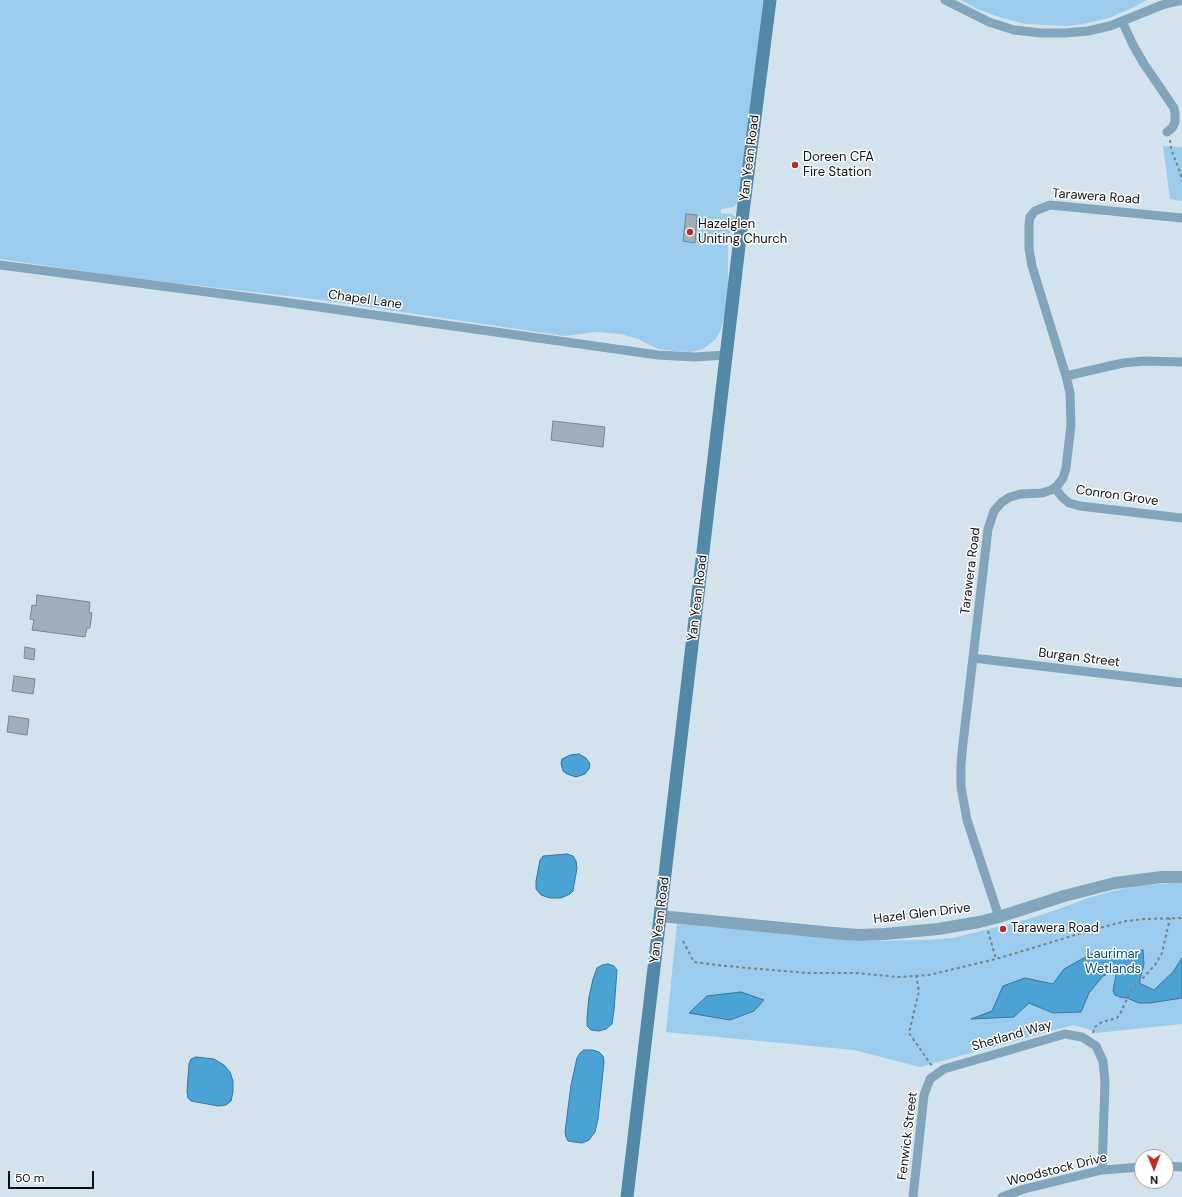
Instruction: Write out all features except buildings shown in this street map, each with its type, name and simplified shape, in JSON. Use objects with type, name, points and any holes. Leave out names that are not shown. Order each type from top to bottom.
[{"type":"main road","name":"Yan Yean Road","points":[[627,1197],[726,355],[770,0]]},
{"type":"street","points":[[945,0],[989,22],[1014,30],[1065,34],[1110,26],[1164,2],[1182,0]]},
{"type":"street","points":[[1122,21],[1144,64],[1174,108],[1175,122],[1168,132]]},
{"type":"street","name":"Tarawera Road","points":[[999,917],[967,820],[962,787],[961,764],[988,529],[990,519],[994,511],[1002,502],[1010,497],[1021,494],[1042,493],[1058,486],[1063,478],[1066,468],[1071,425],[1070,393],[1066,376],[1032,266],[1029,249],[1030,217],[1035,211],[1050,205],[1182,218]]},
{"type":"street","name":"Chapel Lane","points":[[0,265],[276,301],[658,355],[694,357],[726,355]]},
{"type":"street","points":[[1066,376],[1123,363],[1150,361],[1182,362]]},
{"type":"street","name":"Conron Grove","points":[[1055,488],[1062,497],[1070,503],[1080,506],[1182,518]]},
{"type":"street","name":"Burgan Street","points":[[974,658],[1182,683]]},
{"type":"street","name":"Hazel Glen Drive","points":[[660,916],[772,928],[859,934],[885,934],[959,926],[999,917],[1090,889],[1136,880],[1162,877],[1182,877]]},
{"type":"street","name":"Shetland Way","points":[[934,1076],[944,1068],[1065,1034],[1082,1037],[1090,1042]]},
{"type":"street","points":[[1090,1042],[1096,1046],[1103,1061],[1105,1082],[1102,1170]]},
{"type":"street","name":"Fenwick Street","points":[[913,1197],[924,1095],[934,1076]]},
{"type":"street","name":"Woodstock Drive","points":[[1002,1197],[1024,1189],[1102,1170],[1134,1168]]},
{"type":"path","points":[[1168,132],[1171,149],[1182,181]]},
{"type":"path","points":[[1090,1042],[1095,1027],[1102,1022],[1116,1018],[1121,1012],[1130,992],[1155,965],[1162,953],[1170,918]]},
{"type":"path","points":[[683,941],[694,962],[807,973],[856,972],[898,977],[929,975],[996,959],[1126,921],[1182,918]]},
{"type":"path","points":[[986,920],[996,959]]},
{"type":"path","points":[[916,975],[919,991],[910,1033],[934,1076]]},
{"type":"green space","points":[[0,0],[763,0],[743,176],[738,203],[733,207],[721,209],[721,213],[732,214],[736,218],[728,240],[728,285],[725,315],[721,329],[716,339],[703,349],[691,352],[673,351],[658,349],[638,339],[621,334],[597,332],[564,336],[322,300],[123,277],[0,259]]},
{"type":"green space","points":[[961,0],[1147,0],[1109,18],[1067,26],[1026,24],[1002,18],[977,9]]},
{"type":"green space","points":[[1163,146],[1182,147],[1182,201],[1170,199]]},
{"type":"green space","name":"Laurimar Wetlands","points":[[1182,882],[1182,1024],[1096,1033],[1073,1025],[920,1067],[854,1050],[666,1032],[677,924],[860,941],[953,938],[1025,920],[1088,898],[1117,890],[1136,886]]},
{"type":"shaded area","points":[[579,754],[586,758],[590,764],[589,769],[585,774],[576,777],[563,771],[561,763],[562,759],[570,755]]},
{"type":"shaded area","points":[[567,854],[573,856],[576,861],[577,868],[573,891],[561,898],[550,898],[541,895],[536,889],[540,860],[543,856]]},
{"type":"shaded area","points":[[1143,950],[1144,964],[1139,983],[1154,990],[1173,972],[1182,958],[1182,998],[1150,1003],[1139,1003],[1120,997],[1115,995],[1113,991],[1116,975],[1112,972],[1103,976],[1089,993],[1081,1012],[1053,1013],[1029,1003],[1014,1017],[971,1019],[992,1011],[1003,986],[1025,978],[1053,984],[1064,969],[1091,954]]},
{"type":"shaded area","points":[[608,964],[614,966],[617,970],[612,1024],[606,1029],[599,1031],[591,1030],[587,1026],[587,1018],[589,997],[593,979],[597,968]]},
{"type":"shaded area","points":[[741,992],[764,1000],[754,1011],[730,1020],[689,1013],[707,996]]},
{"type":"shaded area","points":[[584,1050],[599,1052],[603,1056],[604,1062],[598,1119],[595,1132],[589,1140],[582,1143],[568,1141],[565,1132],[571,1085],[577,1058]]},
{"type":"shaded area","points":[[196,1057],[214,1059],[224,1065],[230,1072],[233,1081],[233,1092],[231,1101],[226,1105],[218,1106],[191,1101],[188,1098],[187,1091],[189,1064],[191,1059]]},
{"type":"place","name":"Doreen CFA Fire Station","points":[[795,165]]},
{"type":"place","name":"Hazelglen Uniting Church","points":[[690,232]]},
{"type":"place","name":"Tarawera Road","points":[[1003,929]]}]
